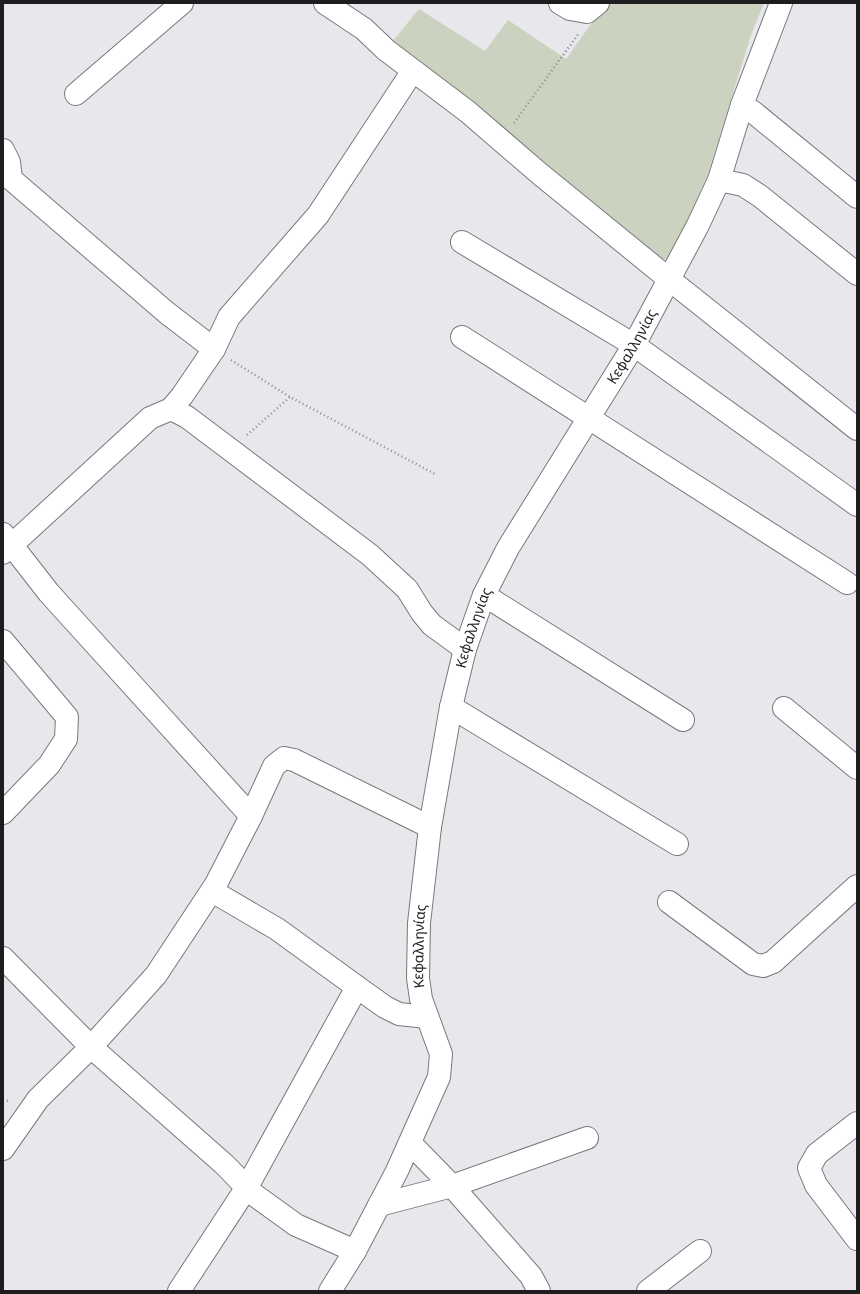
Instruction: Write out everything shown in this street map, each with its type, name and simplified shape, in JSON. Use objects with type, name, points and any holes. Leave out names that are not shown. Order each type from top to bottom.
[{"type":"street","points":[[76,94],[182,3]]},
{"type":"street","points":[[325,3],[364,29],[412,72],[446,94],[670,280],[857,429]]},
{"type":"street","points":[[560,3],[570,9],[593,7]]},
{"type":"street","name":"Κεφαλληνίας","points":[[330,1291],[355,1251],[379,1205],[410,1143],[439,1077],[441,1054],[439,1044],[427,1017],[418,978],[420,902],[430,827],[451,707],[465,649],[484,596],[508,548],[634,345],[698,225],[719,180],[742,105],[782,3]]},
{"type":"street","points":[[251,816],[6,544],[150,418],[171,409],[182,396],[214,349],[229,317],[318,215],[412,72]]},
{"type":"street","points":[[742,105],[753,112],[857,197]]},
{"type":"street","points":[[3,150],[9,162],[7,186],[214,349]]},
{"type":"street","points":[[719,180],[742,185],[760,196],[857,274]]},
{"type":"street","points":[[462,242],[634,345],[857,505]]},
{"type":"street","points":[[462,337],[588,419],[847,583]]},
{"type":"street","points":[[171,409],[187,417],[370,555],[407,588],[422,613],[432,625],[465,649]]},
{"type":"street","points":[[484,596],[683,720]]},
{"type":"street","points":[[3,641],[67,717],[66,739],[53,758],[3,813]]},
{"type":"street","points":[[451,707],[677,844]]},
{"type":"street","points":[[784,708],[857,768]]},
{"type":"street","points":[[3,1149],[38,1099],[91,1047],[156,975],[212,891],[251,816],[274,766],[284,758],[294,760],[430,827]]},
{"type":"street","points":[[669,902],[753,964],[763,966],[773,962],[857,886]]},
{"type":"street","points":[[212,891],[277,930],[385,1007],[399,1014],[427,1017]]},
{"type":"street","points":[[3,958],[91,1047],[184,1129],[253,1194],[296,1224],[355,1251]]},
{"type":"street","points":[[179,1291],[247,1187],[357,987]]},
{"type":"street","points":[[857,1123],[817,1154],[809,1168],[816,1185],[857,1239]]},
{"type":"street","points":[[379,1205],[452,1186],[587,1138]]},
{"type":"street","points":[[410,1143],[452,1186],[531,1276],[539,1291]]},
{"type":"street","points":[[648,1291],[700,1251]]},
{"type":"path","points":[[501,141],[578,35],[593,7]]},
{"type":"path","points":[[214,349],[290,397],[435,474]]},
{"type":"path","points":[[230,450],[290,397]]},
{"type":"green space","points":[[606,3],[764,3],[751,35],[707,177],[673,253],[667,259],[658,259],[392,42],[419,9],[485,51],[508,20],[566,59]]}]
